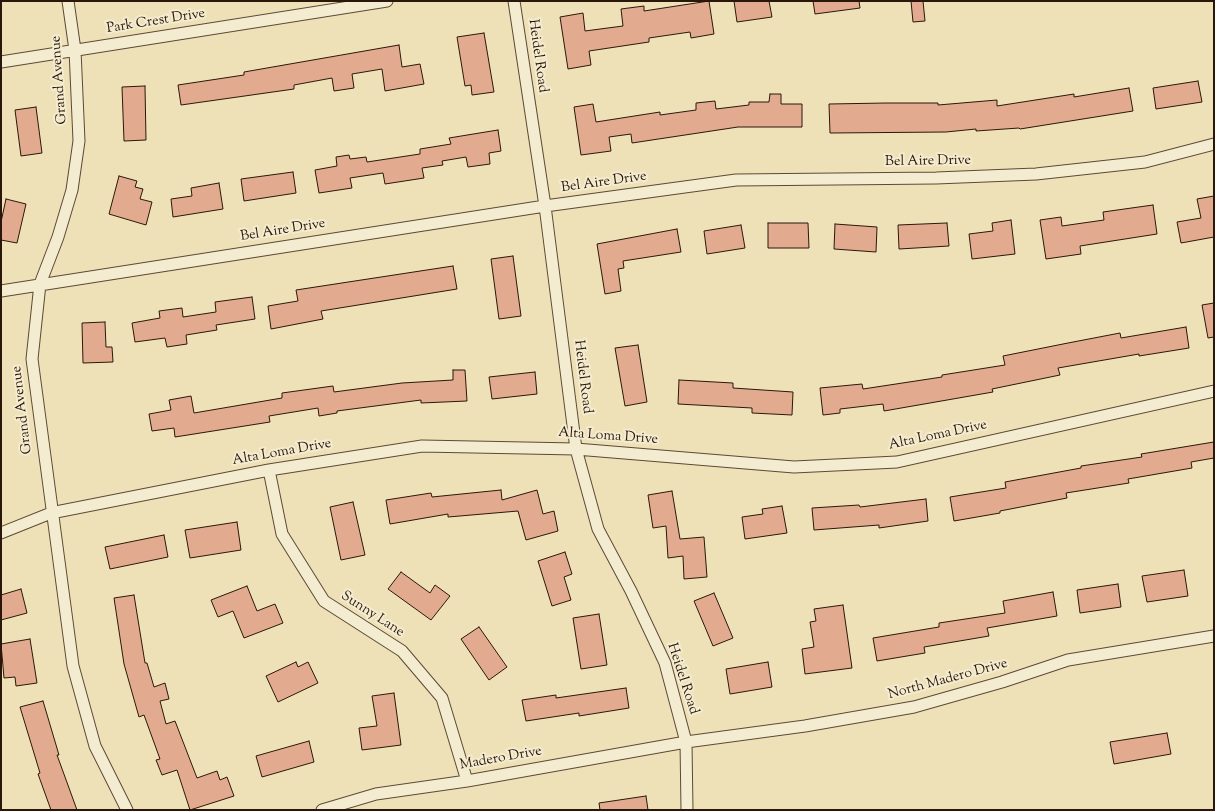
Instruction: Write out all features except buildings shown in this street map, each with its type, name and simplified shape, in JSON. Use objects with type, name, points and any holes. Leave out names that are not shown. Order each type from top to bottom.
[{"type":"street","name":"Grand Avenue","points":[[68,1],[75,50],[80,141],[72,190],[58,237],[40,284],[32,359],[73,666],[95,746],[127,810]]},
{"type":"street","name":"Park Crest Drive","points":[[1,62],[386,1]]},
{"type":"street","name":"Heidel Road","points":[[514,1],[544,206],[576,449],[598,529],[631,591],[665,664],[686,742],[687,810]]},
{"type":"street","name":"Bel Aire Drive","points":[[1,291],[544,206],[736,180],[936,178],[1036,174],[1145,162],[1214,144]]},
{"type":"street","name":"Alta Loma Drive","points":[[1,533],[52,513],[269,470],[422,446],[576,449],[794,467],[897,462],[1214,391]]},
{"type":"street","name":"Sunny Lane","points":[[269,470],[282,534],[324,601],[402,651],[442,698],[467,781]]},
{"type":"street","name":"North Madero Drive","points":[[686,742],[805,726],[914,707],[1002,682],[1068,660],[1214,636]]},
{"type":"street","name":"Madero Drive","points":[[322,810],[376,794],[467,781],[686,742]]}]
